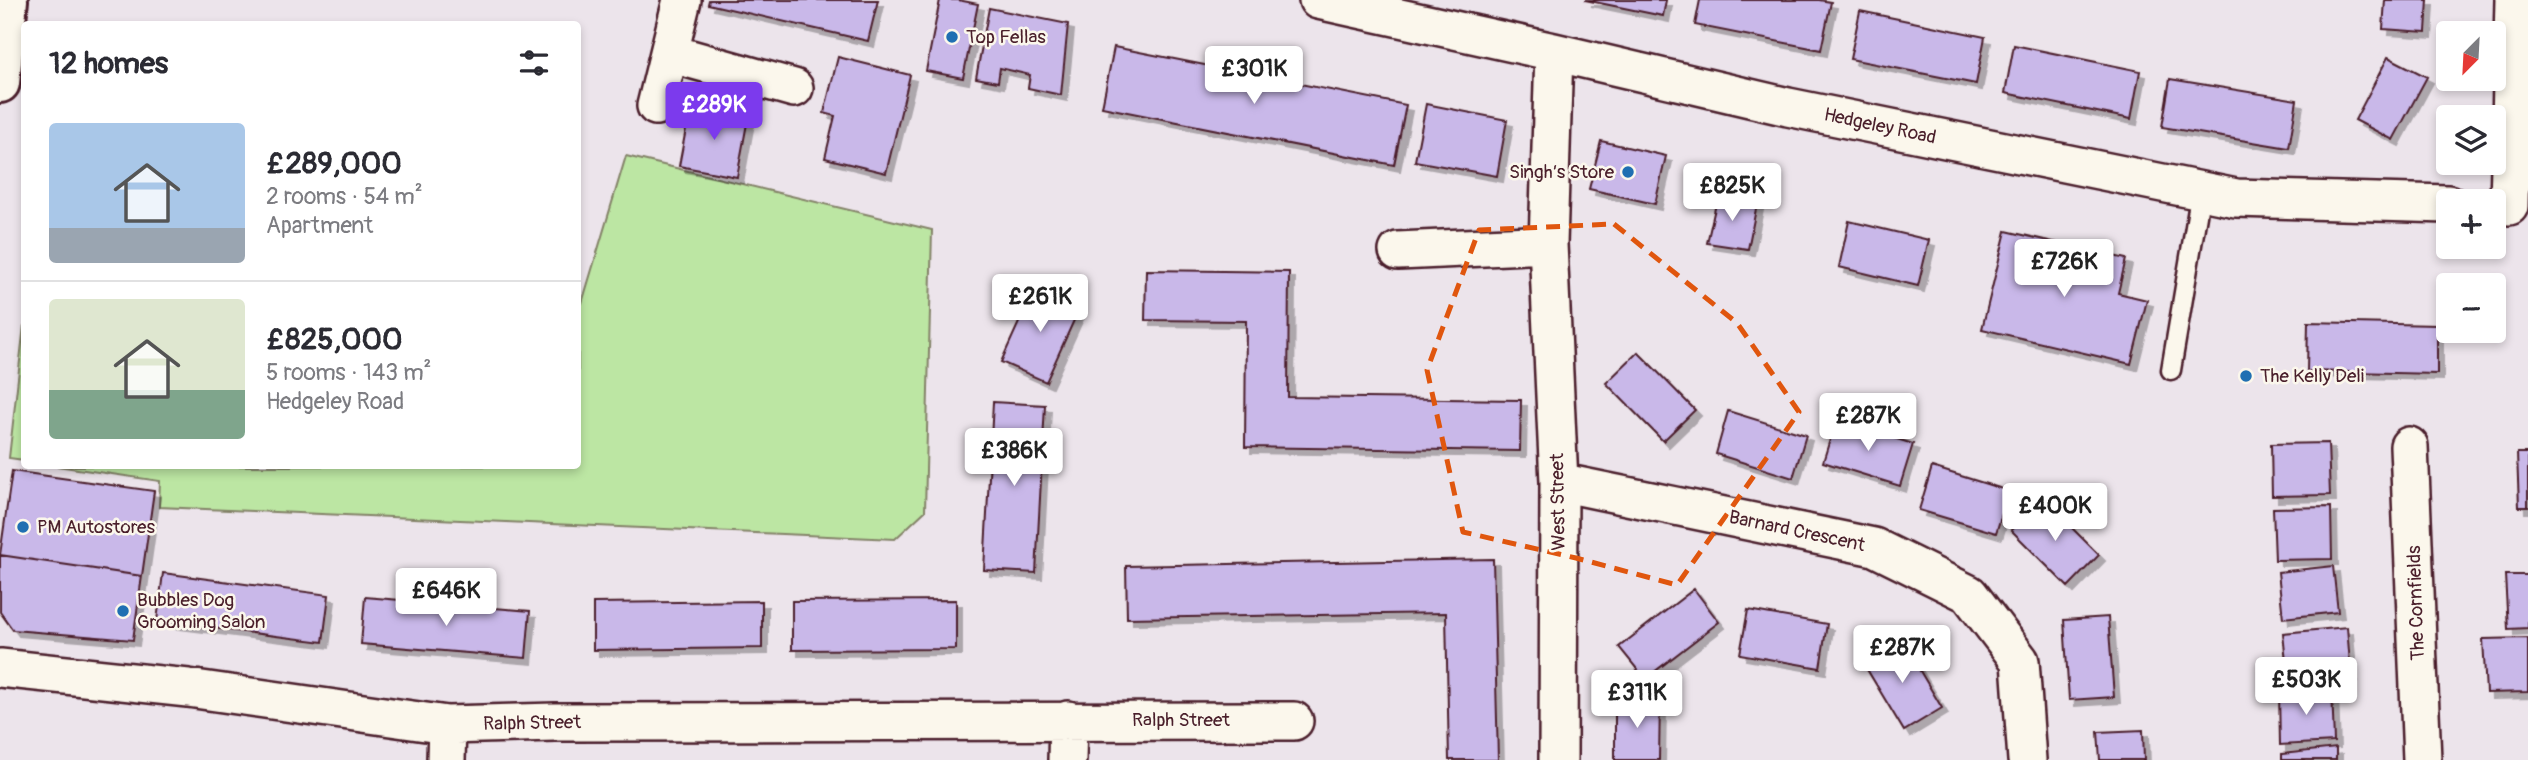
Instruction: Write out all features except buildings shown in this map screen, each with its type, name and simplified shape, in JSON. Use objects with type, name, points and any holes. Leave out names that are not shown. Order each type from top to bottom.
[{"type":"street","points":[[0,83],[8,0]]},
{"type":"street","points":[[656,106],[682,0]]},
{"type":"street","name":"Hedgeley Road","points":[[1318,0],[1554,51],[1788,107],[2236,198],[2436,204]]},
{"type":"street","points":[[2510,206],[2514,0]]},
{"type":"street","name":"West Street","points":[[1554,51],[1548,244],[1559,482],[1558,760]]},
{"type":"street","points":[[669,53],[794,88]]},
{"type":"street","points":[[1398,251],[1548,244]]},
{"type":"street","name":"The Cornfields","points":[[2410,446],[2422,760]]},
{"type":"street","name":"Barnard Crescent","points":[[1559,482],[1874,547],[1969,594],[2020,661],[2027,760]]},
{"type":"street","name":"Ralph Street","points":[[0,668],[188,688],[447,742],[555,722],[1294,721]]},
{"type":"street","points":[[1067,760],[1068,720]]},
{"type":"lane","points":[[2171,370],[2201,191]]},
{"type":"highlighted area","points":[[1614,224],[1737,323],[1799,412],[1677,585],[1463,532],[1427,370],[1479,230]]},
{"type":"green space","points":[[626,156],[932,230],[925,511],[895,539],[159,507],[160,481],[78,469],[581,469],[582,303]]},
{"type":"green space","points":[[21,352],[21,460],[9,458]]},
{"type":"place","name":"Top Fellas","points":[[952,37]]},
{"type":"place","name":"Singh’s Store","points":[[1628,172]]},
{"type":"place","name":"The Kelly Deli","points":[[2246,376]]},
{"type":"place","name":"PM Autostores","points":[[23,527]]},
{"type":"place","name":"Bubbles Dog Grooming Salon","points":[[123,611]]}]
